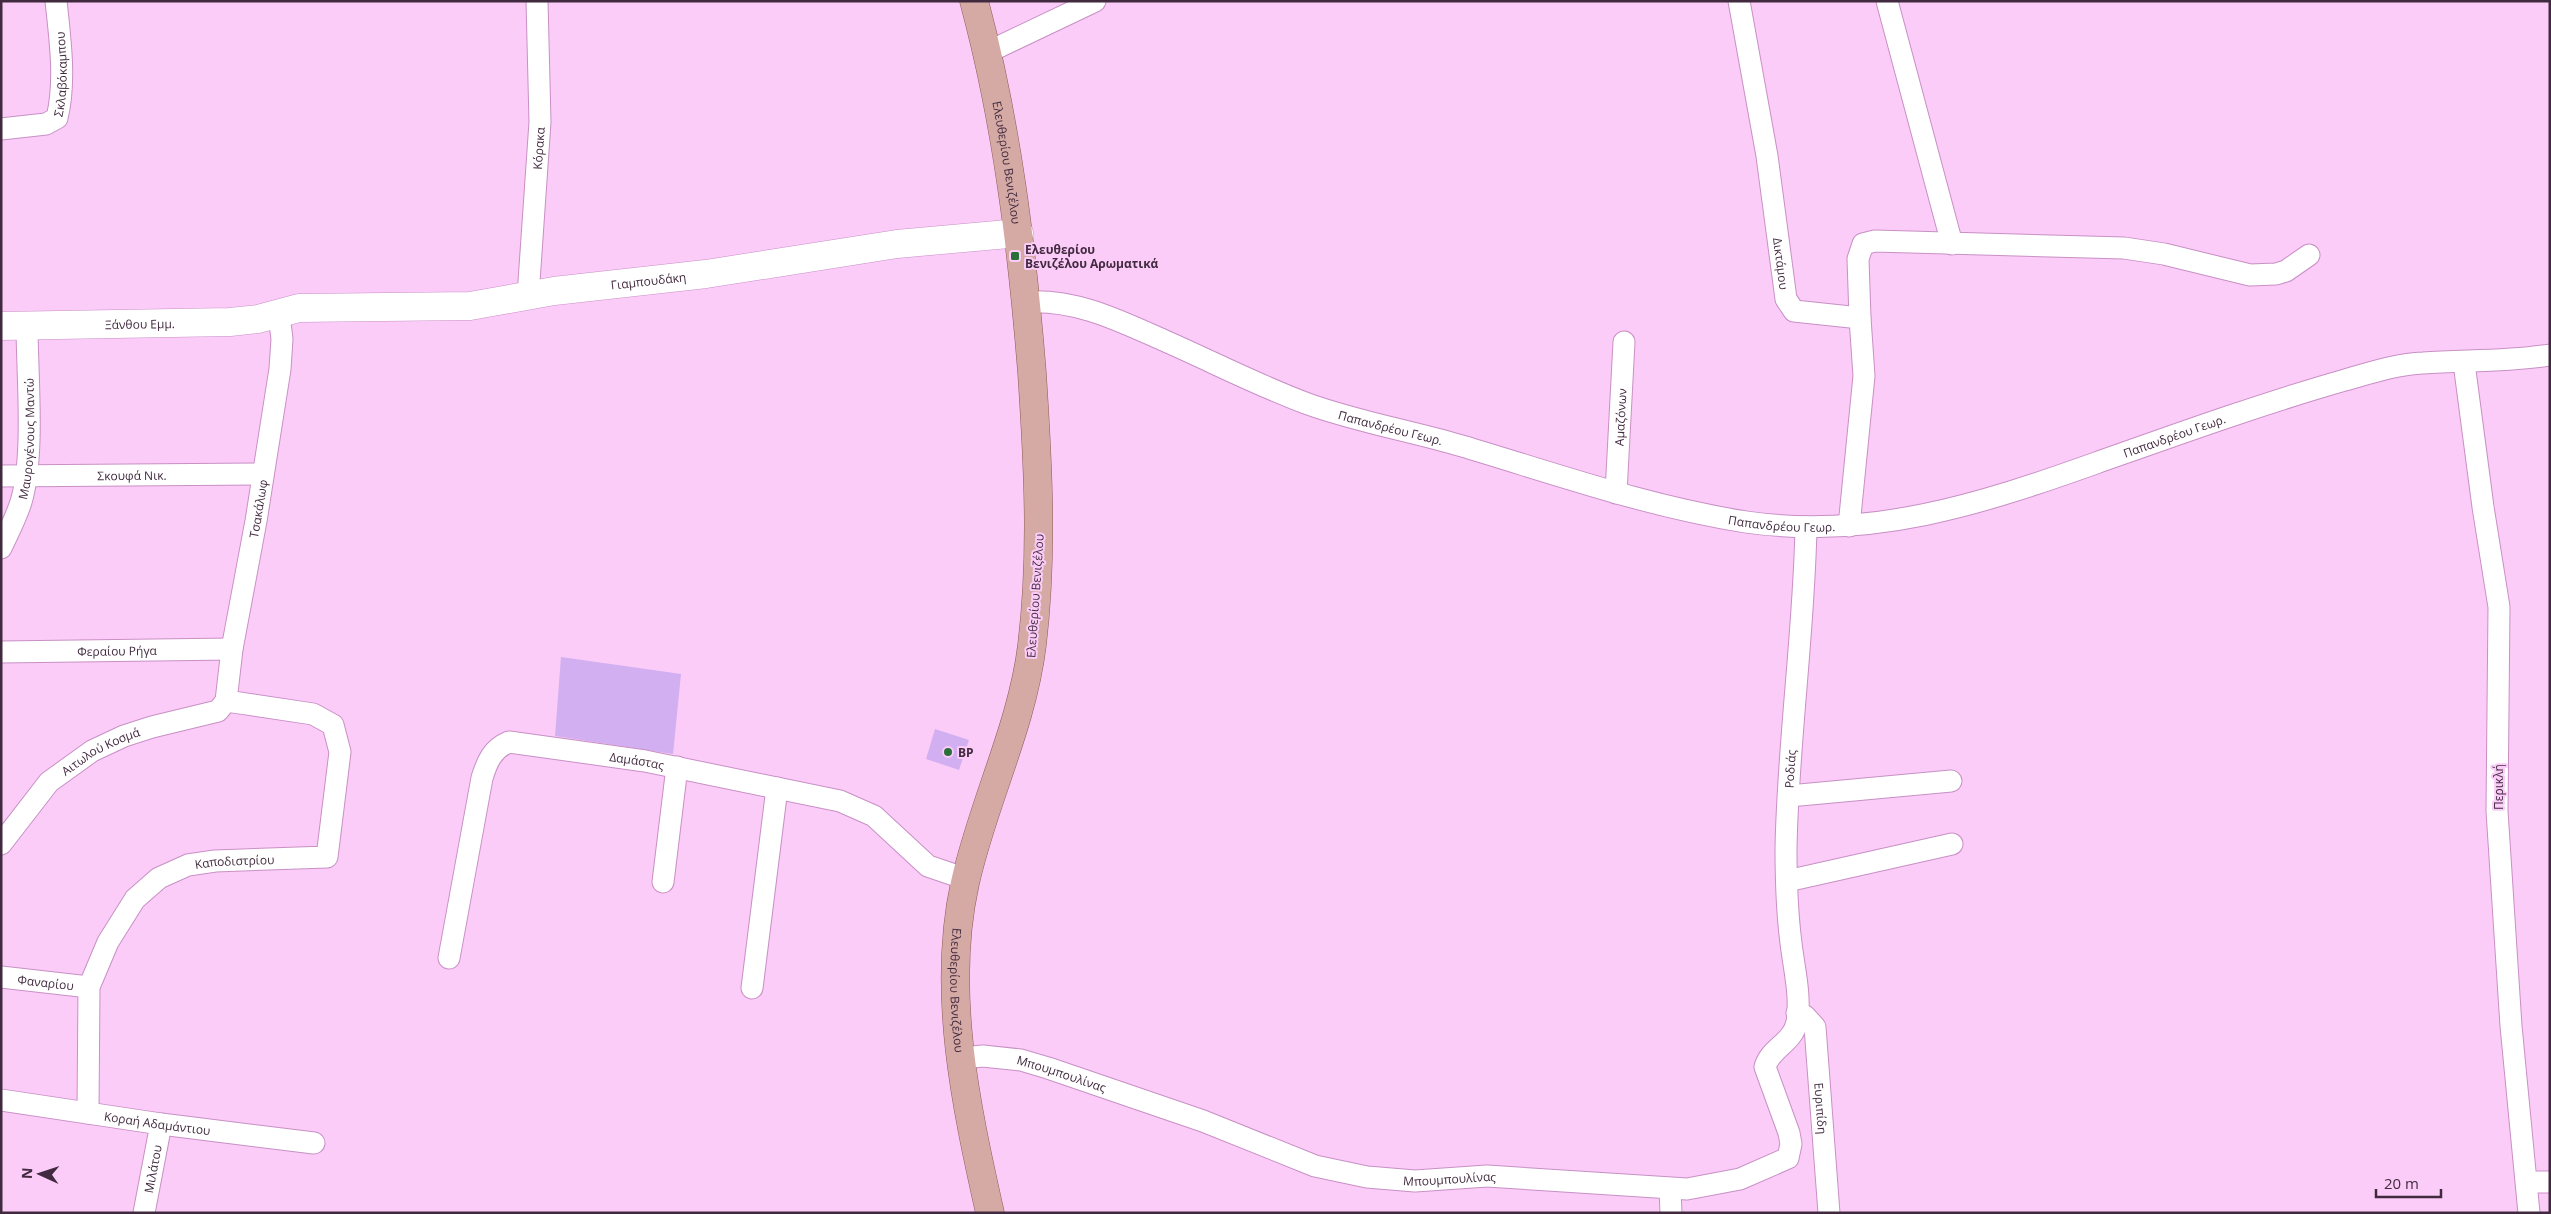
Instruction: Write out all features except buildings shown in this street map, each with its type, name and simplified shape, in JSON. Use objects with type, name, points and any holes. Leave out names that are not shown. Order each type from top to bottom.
[{"type":"main road","name":"Ελευθερίου Βενιζέλου","points":[[974,1],[1005,146],[1019,233],[1040,489],[1039,566],[1033,642],[1020,703],[966,880],[955,953],[956,1002],[962,1058],[976,1145],[990,1213]]},
{"type":"street","name":"Σκλαβόκαμπου","points":[[1,128],[46,124],[57,118],[60,107],[62,54],[56,1]]},
{"type":"street","name":"Κόρακα","points":[[528,296],[540,122],[537,1]]},
{"type":"street","points":[[986,53],[1095,1]]},
{"type":"street","name":"Δικτάμου","points":[[1739,1],[1768,156],[1786,299],[1794,311],[1860,318]]},
{"type":"street","points":[[1887,1],[1952,244]]},
{"type":"street","name":"Γιαμπουδάκη","points":[[279,315],[299,308],[332,306],[470,306],[599,285],[706,274],[897,244],[1019,233]]},
{"type":"street","points":[[1850,526],[1864,376],[1858,259],[1863,244],[1875,241],[1952,244],[1994,242],[2124,248],[2164,254],[2250,275],[2276,274],[2286,271],[2309,255]]},
{"type":"street","name":"Παπανδρέου Γεωρ.","points":[[1026,302],[1051,301],[1089,309],[1317,407],[1441,440],[1616,493],[1711,516],[1749,522],[1806,527],[1850,526],[1926,515],[1986,501],[2246,411],[2370,373],[2422,363],[2464,363],[2550,355]]},
{"type":"street","name":"Ξάνθου Εμμ.","points":[[14,325],[230,322],[279,315]]},
{"type":"street","name":"Τσακάλωφ","points":[[226,702],[232,649],[280,369],[282,339],[279,315]]},
{"type":"street","name":"Μαυρογένους Μαντώ","points":[[1,548],[21,501],[28,441],[14,325]]},
{"type":"street","name":"Αμαζόνων","points":[[1616,493],[1624,342]]},
{"type":"street","name":"Περικλή","points":[[2464,363],[2483,506],[2500,606],[2497,811],[2511,1026],[2527,1182],[2528,1213]]},
{"type":"street","name":"Σκουφά Νικ.","points":[[1,476],[263,474]]},
{"type":"street","name":"Ροδιάς","points":[[1797,1013],[1798,994],[1791,943],[1786,847],[1805,576],[1806,527]]},
{"type":"street","name":"Φεραίου Ρήγα","points":[[1,652],[232,649]]},
{"type":"street","name":"Αιτωλού Κοσμά","points":[[1,844],[50,782],[92,751],[124,736],[152,727],[218,711],[226,702]]},
{"type":"street","name":"Καποδιστρίου","points":[[88,1113],[90,987],[108,942],[135,899],[168,873],[200,862],[327,857],[340,752],[333,725],[313,714],[226,702]]},
{"type":"street","name":"Δαμάστας","points":[[448,958],[482,778],[487,762],[495,750],[510,742],[677,767],[840,801],[863,810],[886,826],[928,866],[966,880]]},
{"type":"street","points":[[663,882],[677,767]]},
{"type":"street","points":[[1789,796],[1951,782]]},
{"type":"street","points":[[752,988],[777,788]]},
{"type":"street","points":[[1787,881],[1952,844]]},
{"type":"street","name":"Φαναρίου","points":[[1,977],[90,987]]},
{"type":"street","name":"Μπουμπουλίνας","points":[[962,1058],[983,1056],[1021,1060],[1048,1068],[1203,1121],[1287,1156],[1344,1173],[1415,1181],[1487,1176],[1687,1189],[1740,1179],[1788,1158],[1791,1144],[1788,1129],[1767,1077],[1765,1067],[1770,1056],[1792,1036],[1797,1013]]},
{"type":"street","name":"Ευριπίδη","points":[[1797,1013],[1805,1016],[1815,1027],[1828,1213]]},
{"type":"street","name":"Κοραή Αδαμάντιου","points":[[1,1100],[161,1124],[314,1143]]},
{"type":"street","name":"Μιλάτου","points":[[144,1213],[161,1124]]},
{"type":"street","points":[[2527,1182],[2550,1182]]},
{"type":"street","points":[[1670,1189],[1671,1213]]},
{"type":"place","name":"Ελευθερίου Βενιζέλου Αρωματικά","points":[[1015,256]]},
{"type":"place","name":"BP","points":[[948,752]]}]
